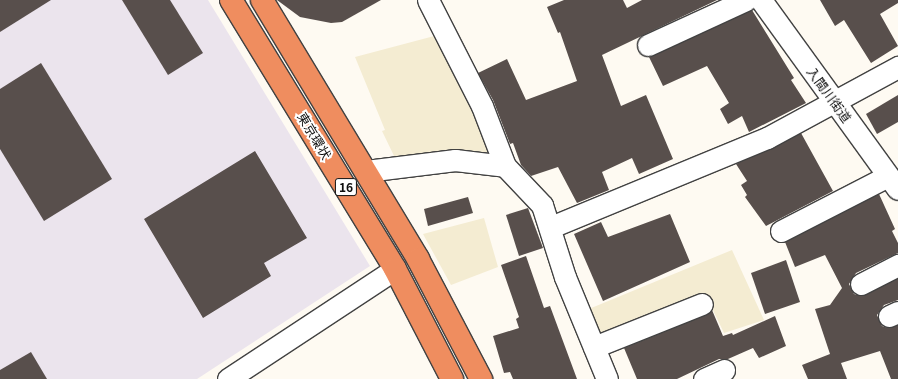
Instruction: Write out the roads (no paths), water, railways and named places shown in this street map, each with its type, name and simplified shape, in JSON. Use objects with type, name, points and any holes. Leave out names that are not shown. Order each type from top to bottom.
[{"type":"highway","name":"東京環状","points":[[232,0],[396,269],[452,379]]},
{"type":"highway","name":"東京環状","points":[[262,0],[418,259],[481,379]]},
{"type":"street","points":[[428,0],[482,106],[505,166],[542,205],[551,227],[552,240],[564,277],[607,379]]},
{"type":"street","points":[[648,45],[746,0]]},
{"type":"street","name":"入間川街道","points":[[761,0],[893,182]]},
{"type":"street","points":[[551,227],[767,138],[835,103],[898,67]]},
{"type":"street","points":[[366,171],[455,160],[505,166]]},
{"type":"street","points":[[781,231],[893,182]]},
{"type":"street","points":[[861,284],[898,265]]},
{"type":"street","points":[[231,378],[396,269]]},
{"type":"street","points":[[594,346],[702,304]]},
{"type":"street","points":[[704,379],[724,370]]}]
